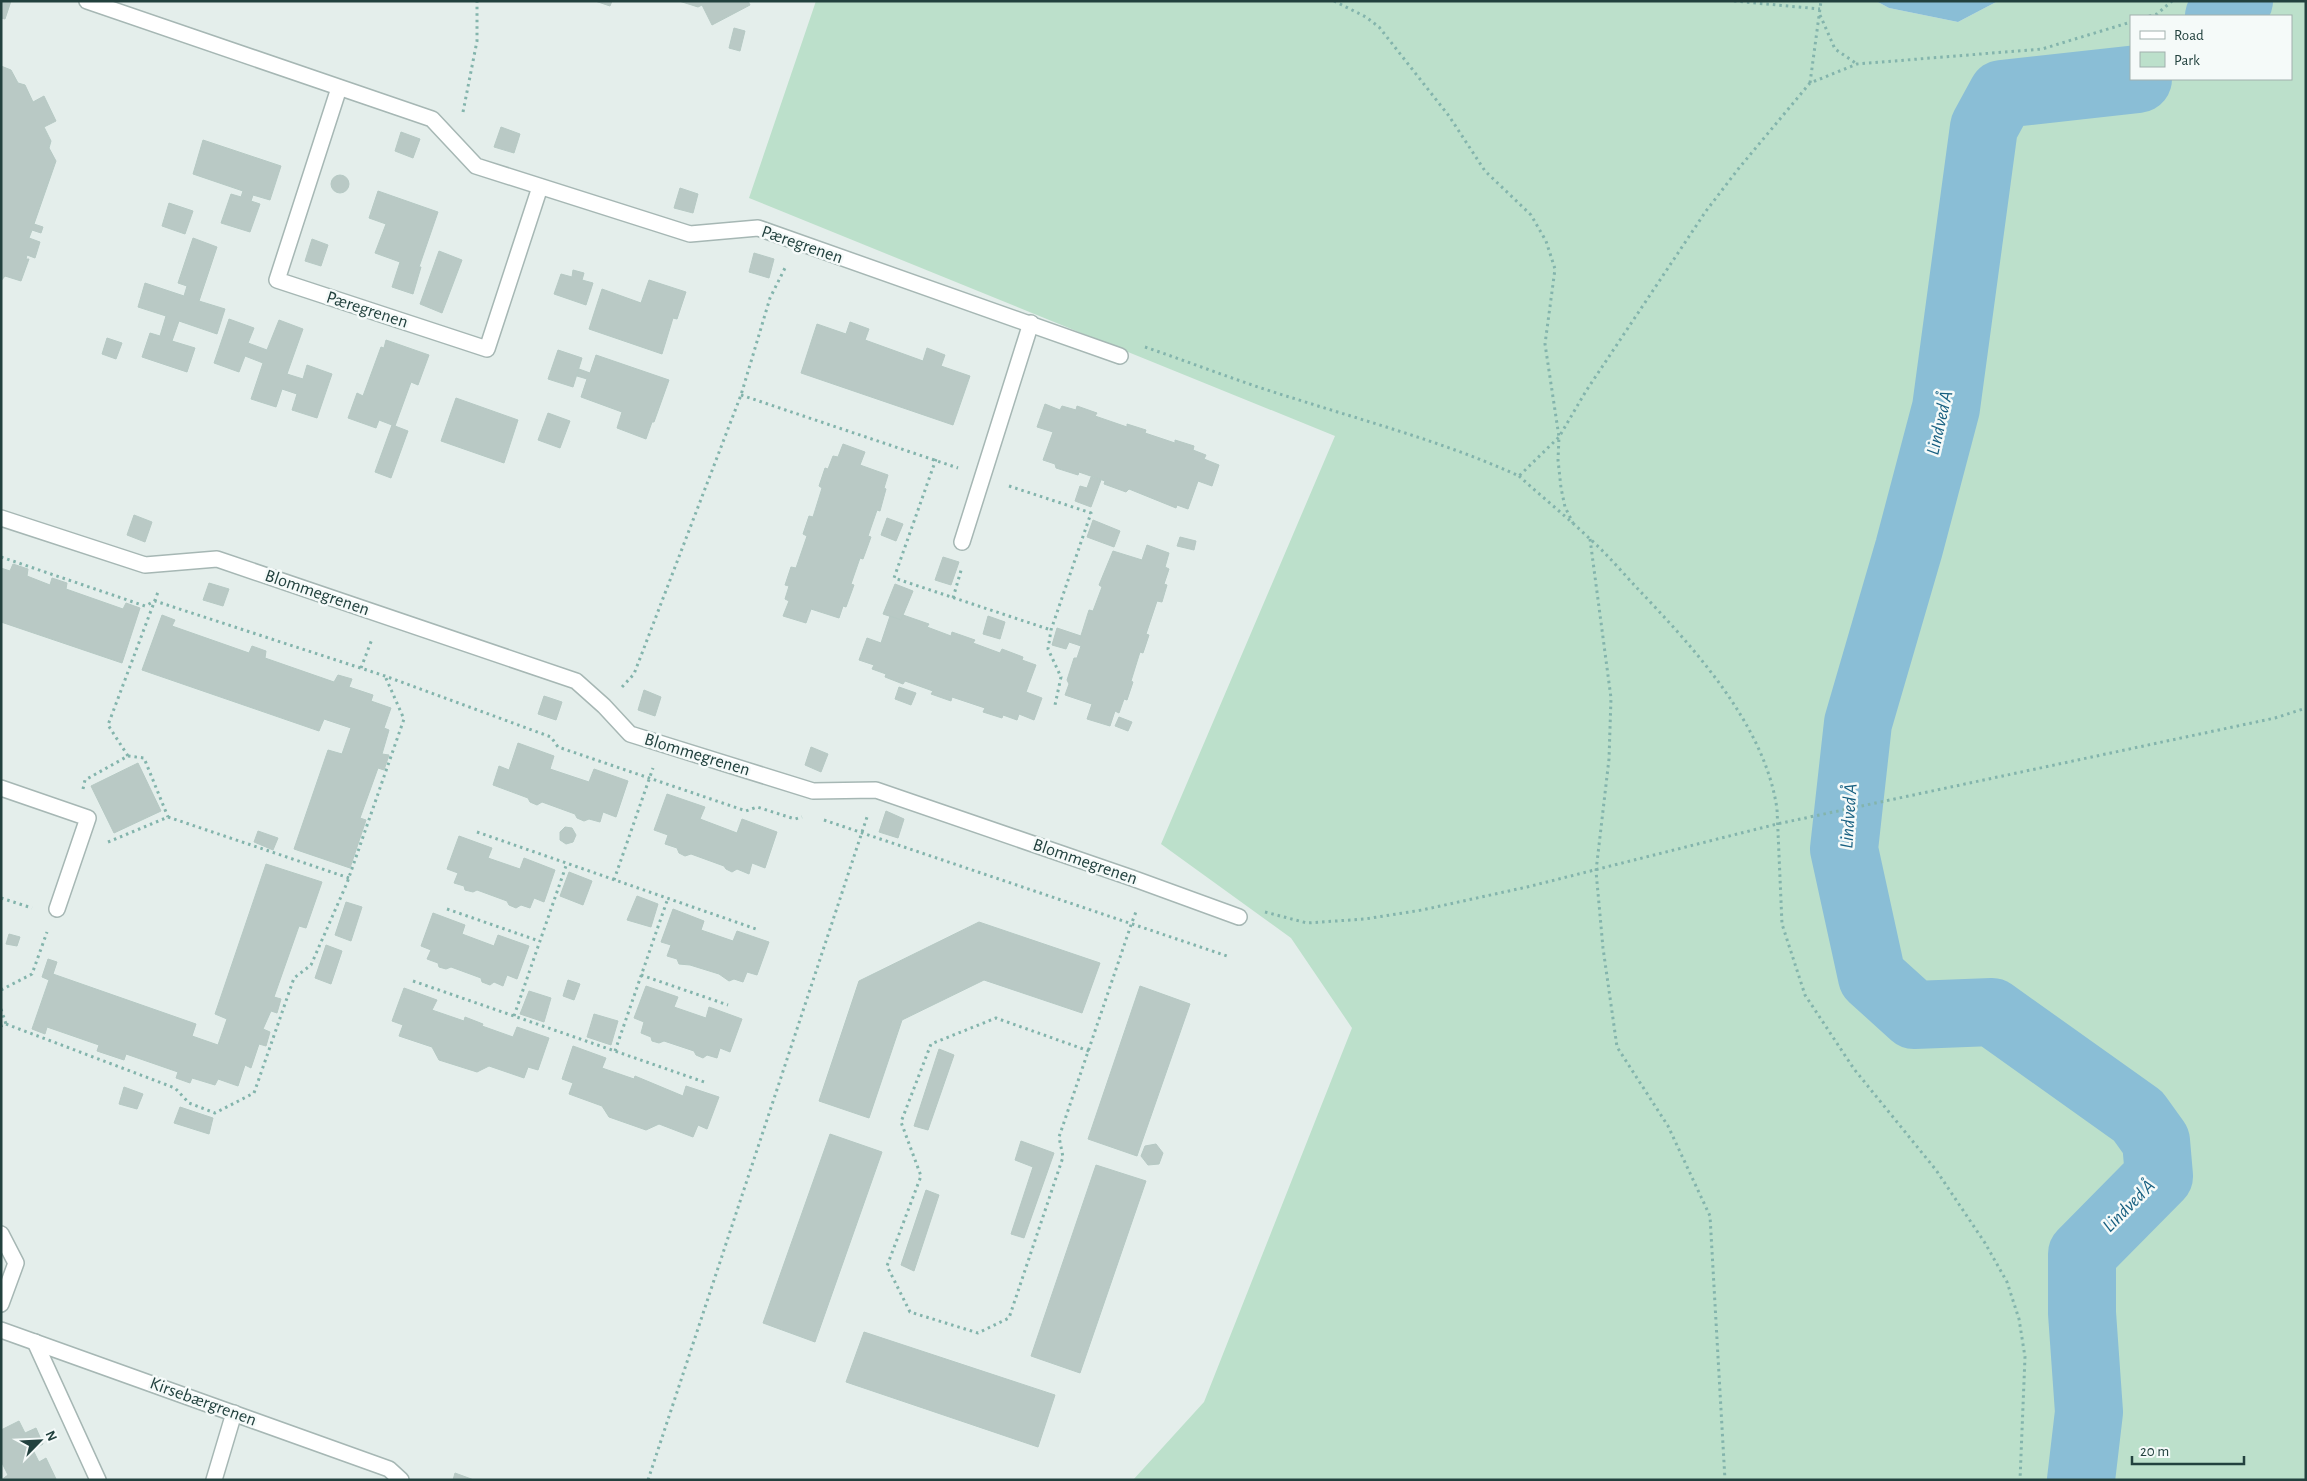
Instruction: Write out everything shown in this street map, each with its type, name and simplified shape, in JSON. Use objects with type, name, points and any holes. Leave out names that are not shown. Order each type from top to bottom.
[{"type":"street","name":"Pæregrenen","points":[[87,1],[432,119],[476,166],[690,234],[758,228],[1120,356]]},
{"type":"street","name":"Pæregrenen","points":[[339,88],[277,280],[487,349],[540,186]]},
{"type":"street","points":[[962,542],[1031,323]]},
{"type":"street","name":"Blommegrenen","points":[[1,518],[146,565],[217,559],[576,681],[604,706],[630,734],[813,791],[876,790],[1239,917]]},
{"type":"street","points":[[1,788],[88,818],[57,910]]},
{"type":"street","points":[[1,1234],[16,1263],[1,1304]]},
{"type":"street","name":"Kirsebærgrenen","points":[[1,1330],[389,1469],[401,1480]]},
{"type":"street","points":[[34,1342],[98,1480]]},
{"type":"street","points":[[214,1480],[234,1413]]},
{"type":"path","points":[[456,145],[477,41],[477,1]]},
{"type":"path","points":[[1334,1],[1366,17],[1379,27],[1448,116],[1485,171],[1531,215],[1546,241],[1555,269],[1544,344],[1559,437],[1558,460],[1561,488],[1565,507],[1574,525]]},
{"type":"path","points":[[1734,1],[1819,12]]},
{"type":"path","points":[[1810,83],[1821,1]]},
{"type":"path","points":[[2152,15],[2157,14],[2172,1]]},
{"type":"path","points":[[1819,12],[1835,49],[1857,64]]},
{"type":"path","points":[[1519,476],[1559,437],[1586,391],[1706,211],[1739,168],[1810,83],[1857,64],[2042,49],[2130,22]]},
{"type":"path","points":[[604,706],[634,674],[741,395],[770,298],[797,243]]},
{"type":"path","points":[[1120,356],[1127,341],[1293,398],[1461,452],[1519,476],[1590,538],[1670,623],[1738,712],[1763,757],[1774,790],[1782,924],[1806,995],[1854,1069],[1946,1184],[1985,1243],[2007,1282],[2019,1319],[2025,1357],[2020,1480]]},
{"type":"path","points":[[741,395],[936,459],[982,478],[1091,513],[1051,630],[1048,649],[1061,677],[1055,705]]},
{"type":"path","points":[[1590,538],[1611,698],[1609,759],[1596,871],[1603,948],[1617,1047],[1668,1126],[1710,1216],[1725,1480]]},
{"type":"path","points":[[128,756],[108,725],[169,563]]},
{"type":"path","points":[[1,1026],[6,1024],[175,1088],[190,1103],[215,1113],[254,1093],[294,978],[311,965],[349,878],[404,719],[385,676]]},
{"type":"path","points":[[1239,917],[1257,909],[1307,923],[1365,919],[1422,910],[1596,871],[1777,824],[2275,718],[2306,708]]},
{"type":"path","points":[[614,880],[662,744]]},
{"type":"path","points":[[76,814],[85,780],[128,756],[144,758],[168,817]]},
{"type":"path","points":[[648,1480],[876,790]]},
{"type":"path","points":[[80,840],[108,842],[168,817],[349,878]]},
{"type":"path","points":[[477,832],[756,929]]},
{"type":"path","points":[[514,1016],[567,863]]},
{"type":"path","points":[[1089,1051],[996,1018],[931,1044],[901,1122],[921,1176],[886,1266],[910,1312],[978,1333],[1009,1318],[1064,1156],[1059,1137],[1089,1051],[1146,883]]},
{"type":"path","points":[[615,1051],[668,898]]},
{"type":"path","points":[[446,909],[539,941]]},
{"type":"path","points":[[1,990],[32,974],[50,923]]},
{"type":"path","points":[[641,975],[728,1005]]},
{"type":"path","points":[[413,981],[707,1083]]},
{"type":"path","points":[[1,1009],[6,1024]]},
{"type":"green space","points":[[816,1],[1876,1],[1889,8],[1958,22],[1998,1],[2306,1],[2306,1480],[1133,1480],[1204,1402],[1352,1028],[1291,938],[1161,844],[1335,436],[749,198]]},
{"type":"water","points":[[1876,1],[1998,1],[1958,22],[1889,8]]},
{"type":"building","points":[[1,1],[11,1],[5,19],[1,18]]},
{"type":"building","points":[[595,1],[612,1],[610,6]]},
{"type":"building","points":[[679,1],[748,1],[750,5],[712,25],[702,5],[698,7]]},
{"type":"building","points":[[734,28],[745,31],[740,51],[729,48]]},
{"type":"building","points":[[1,66],[11,70],[18,83],[25,85],[33,102],[44,96],[56,121],[44,127],[51,141],[49,148],[56,161],[34,224],[43,227],[41,233],[32,230],[29,238],[40,242],[35,258],[27,255],[26,259],[29,259],[21,281],[5,276],[1,281]]},
{"type":"building","points":[[501,127],[520,134],[514,153],[494,147]]},
{"type":"building","points":[[401,132],[420,139],[413,158],[395,151]]},
{"type":"building","points":[[203,140],[281,166],[270,200],[253,195],[251,201],[260,204],[250,232],[221,223],[231,194],[241,197],[243,191],[193,174]]},
{"type":"building","points":[[340,175],[346,178],[349,184],[346,190],[340,193],[334,190],[331,184],[334,178]]},
{"type":"building","points":[[680,188],[698,194],[693,213],[674,208]]},
{"type":"building","points":[[378,191],[438,212],[419,267],[421,267],[413,294],[392,287],[400,262],[375,253],[386,224],[369,218]]},
{"type":"building","points":[[169,203],[193,211],[185,234],[162,226]]},
{"type":"building","points":[[193,238],[217,247],[199,301],[225,309],[217,334],[179,321],[172,341],[195,348],[187,372],[142,357],[150,333],[160,336],[166,316],[138,307],[145,283],[184,296],[187,286],[178,283]]},
{"type":"building","points":[[312,239],[328,245],[321,266],[305,261]]},
{"type":"building","points":[[439,251],[462,260],[442,313],[420,304]]},
{"type":"building","points":[[754,253],[774,259],[769,278],[749,272]]},
{"type":"building","points":[[573,270],[584,273],[582,280],[593,283],[586,305],[554,294],[561,274],[572,277]]},
{"type":"building","points":[[649,280],[686,292],[677,319],[673,318],[662,354],[589,329],[602,289],[641,303]]},
{"type":"building","points":[[229,319],[254,328],[248,343],[267,350],[279,320],[303,329],[287,374],[303,379],[307,365],[332,374],[317,418],[292,410],[297,394],[282,389],[276,407],[251,399],[263,363],[245,356],[239,372],[214,363]]},
{"type":"building","points":[[850,322],[869,329],[865,340],[923,361],[927,348],[945,355],[941,366],[970,376],[953,425],[801,373],[817,324],[846,334]]},
{"type":"building","points":[[107,338],[122,343],[116,359],[102,354]]},
{"type":"building","points":[[386,340],[429,355],[418,385],[411,382],[395,426],[408,431],[391,478],[375,472],[392,425],[379,420],[376,428],[348,418],[357,393],[363,396],[381,347],[384,348]]},
{"type":"building","points":[[558,350],[582,358],[573,387],[548,379]]},
{"type":"building","points":[[596,355],[669,380],[646,439],[617,428],[622,412],[581,397],[587,379],[577,376],[579,369],[590,373]]},
{"type":"building","points":[[456,398],[518,420],[504,463],[441,441]]},
{"type":"building","points":[[1045,404],[1060,410],[1062,406],[1076,410],[1077,406],[1097,413],[1095,416],[1127,427],[1127,424],[1146,430],[1145,433],[1175,443],[1175,440],[1194,446],[1193,450],[1206,455],[1204,459],[1219,465],[1212,486],[1198,481],[1188,509],[1177,505],[1176,508],[1129,489],[1126,492],[1104,484],[1105,481],[1079,472],[1078,475],[1056,468],[1055,464],[1043,460],[1053,432],[1037,427]]},
{"type":"building","points":[[548,413],[570,421],[560,448],[538,440]]},
{"type":"building","points":[[843,444],[865,452],[860,465],[888,475],[884,488],[886,489],[880,511],[877,510],[868,536],[871,537],[863,559],[860,558],[851,584],[854,585],[846,607],[843,606],[839,618],[811,609],[806,623],[783,616],[789,601],[785,599],[789,586],[785,585],[791,567],[796,568],[807,536],[803,534],[809,516],[813,517],[822,488],[819,486],[825,468],[828,469],[833,456],[838,457]]},
{"type":"building","points":[[1091,477],[1101,480],[1091,507],[1075,501],[1080,486],[1087,488]]},
{"type":"building","points":[[134,515],[152,522],[145,542],[127,535]]},
{"type":"building","points":[[887,518],[903,524],[896,541],[881,535]]},
{"type":"building","points":[[1093,520],[1120,531],[1114,547],[1087,537]]},
{"type":"building","points":[[1180,537],[1196,541],[1194,550],[1177,546]]},
{"type":"building","points":[[1147,545],[1169,553],[1165,567],[1169,569],[1164,584],[1167,585],[1162,602],[1157,601],[1146,634],[1149,635],[1143,653],[1140,652],[1127,700],[1124,699],[1119,713],[1115,711],[1110,726],[1087,719],[1092,704],[1065,695],[1069,684],[1067,680],[1074,658],[1077,658],[1081,646],[1078,645],[1089,610],[1093,611],[1102,587],[1099,585],[1113,551],[1142,560]]},
{"type":"building","points":[[943,557],[959,562],[951,585],[935,580]]},
{"type":"building","points":[[13,564],[28,569],[27,576],[50,585],[52,578],[67,583],[66,589],[123,609],[126,603],[140,608],[122,663],[1,622],[1,568],[10,571]]},
{"type":"building","points":[[209,583],[229,589],[223,606],[203,600]]},
{"type":"building","points":[[895,584],[913,591],[901,620],[883,614]]},
{"type":"building","points":[[162,615],[175,620],[172,626],[249,653],[252,646],[266,651],[265,658],[334,682],[338,675],[352,679],[349,687],[373,695],[371,701],[391,708],[384,728],[389,730],[382,754],[389,755],[384,770],[378,768],[360,818],[366,820],[350,868],[294,849],[328,750],[342,754],[351,728],[324,719],[319,731],[142,670]]},
{"type":"building","points":[[903,615],[929,624],[927,627],[951,636],[952,632],[975,640],[973,643],[1000,653],[1002,649],[1023,657],[1022,660],[1036,665],[1026,692],[1042,698],[1034,720],[1019,714],[1017,720],[1003,715],[1002,718],[983,712],[985,708],[952,697],[951,701],[931,694],[933,691],[905,681],[903,684],[885,677],[886,674],[872,669],[874,665],[859,660],[867,638],[881,643],[890,616],[901,620]]},
{"type":"building","points":[[988,616],[1005,622],[1000,639],[983,634]]},
{"type":"building","points":[[1057,628],[1081,636],[1078,645],[1069,642],[1066,649],[1052,645]]},
{"type":"building","points":[[899,687],[916,693],[911,705],[895,699]]},
{"type":"building","points":[[644,690],[661,697],[655,716],[638,710]]},
{"type":"building","points":[[544,696],[562,702],[556,720],[538,714]]},
{"type":"building","points":[[1119,717],[1132,722],[1128,731],[1115,726]]},
{"type":"building","points":[[518,743],[554,756],[550,769],[589,782],[594,769],[628,781],[616,817],[603,812],[600,822],[589,819],[584,821],[577,818],[575,814],[542,802],[537,805],[530,802],[528,798],[493,785],[499,766],[509,770]]},
{"type":"building","points":[[811,747],[828,754],[821,772],[805,765]]},
{"type":"building","points":[[138,763],[161,811],[114,833],[91,786]]},
{"type":"building","points":[[667,794],[705,807],[700,819],[737,833],[742,819],[777,832],[765,868],[752,863],[749,874],[737,869],[732,872],[724,866],[691,854],[685,856],[679,853],[677,848],[665,844],[668,835],[654,830]]},
{"type":"building","points":[[886,811],[904,819],[898,838],[879,832]]},
{"type":"building","points":[[565,827],[572,828],[576,835],[573,842],[566,844],[560,840],[560,832]]},
{"type":"building","points":[[258,831],[278,838],[273,850],[254,842]]},
{"type":"building","points":[[459,836],[492,848],[488,858],[520,869],[524,858],[555,870],[544,902],[534,898],[530,908],[521,905],[516,908],[509,905],[507,901],[477,890],[473,892],[465,890],[464,886],[454,883],[458,873],[447,869]]},
{"type":"building","points":[[266,864],[322,882],[306,928],[299,926],[274,997],[281,999],[277,1013],[271,1011],[263,1029],[270,1032],[266,1046],[259,1044],[251,1068],[245,1065],[238,1086],[218,1079],[215,1085],[192,1078],[190,1083],[176,1078],[178,1072],[126,1054],[124,1060],[97,1051],[99,1045],[47,1027],[45,1034],[32,1029],[49,980],[42,977],[48,959],[57,962],[53,974],[196,1024],[192,1036],[218,1045],[227,1019],[215,1014]]},
{"type":"building","points":[[569,872],[592,881],[583,905],[560,896]]},
{"type":"building","points":[[637,896],[658,904],[651,927],[627,920]]},
{"type":"building","points":[[346,902],[362,907],[351,941],[335,935]]},
{"type":"building","points":[[673,909],[704,921],[701,930],[733,941],[737,931],[769,942],[757,975],[747,972],[743,982],[734,979],[729,981],[719,974],[690,965],[679,964],[677,959],[667,956],[671,945],[661,942]]},
{"type":"building","points":[[433,913],[465,925],[462,934],[494,946],[498,935],[529,946],[517,979],[507,975],[503,986],[494,982],[490,985],[482,982],[481,978],[451,967],[446,969],[439,967],[438,963],[427,959],[431,950],[421,946]]},
{"type":"building","points":[[979,922],[1100,963],[1082,1013],[984,980],[902,1020],[869,1118],[819,1101],[859,981]]},
{"type":"building","points":[[9,934],[20,937],[17,946],[6,944]]},
{"type":"building","points":[[326,945],[342,951],[331,984],[315,978]]},
{"type":"building","points":[[568,980],[580,984],[574,1000],[563,996]]},
{"type":"building","points":[[646,986],[678,997],[674,1007],[706,1018],[709,1007],[742,1019],[730,1052],[720,1048],[717,1058],[707,1055],[703,1058],[696,1055],[694,1051],[664,1041],[659,1043],[652,1041],[651,1037],[641,1033],[644,1022],[634,1018]]},
{"type":"building","points":[[1140,986],[1190,1004],[1137,1156],[1088,1139]]},
{"type":"building","points":[[404,988],[437,1000],[432,1010],[464,1021],[465,1017],[483,1024],[482,1026],[513,1037],[517,1027],[549,1038],[538,1070],[528,1067],[524,1078],[489,1066],[477,1072],[439,1060],[432,1047],[399,1036],[403,1025],[392,1021]]},
{"type":"building","points":[[529,991],[551,998],[544,1022],[520,1014]]},
{"type":"building","points":[[594,1014],[618,1021],[611,1045],[587,1037]]},
{"type":"building","points":[[573,1046],[606,1058],[602,1068],[634,1079],[635,1076],[683,1096],[686,1086],[719,1097],[707,1129],[698,1125],[693,1137],[659,1124],[646,1130],[609,1117],[602,1106],[569,1094],[573,1083],[562,1079]]},
{"type":"building","points":[[939,1049],[954,1055],[928,1130],[914,1126]]},
{"type":"building","points":[[124,1087],[143,1094],[137,1109],[119,1104]]},
{"type":"building","points":[[180,1107],[213,1118],[209,1134],[174,1123]]},
{"type":"building","points":[[830,1134],[882,1152],[815,1342],[763,1323]]},
{"type":"building","points":[[1021,1141],[1054,1153],[1024,1238],[1011,1234],[1033,1167],[1015,1160]]},
{"type":"building","points":[[1156,1144],[1163,1153],[1159,1164],[1148,1165],[1141,1156],[1145,1146]]},
{"type":"building","points":[[1096,1165],[1146,1181],[1080,1373],[1031,1356]]},
{"type":"building","points":[[926,1190],[939,1195],[914,1271],[901,1265]]},
{"type":"building","points":[[864,1332],[1055,1395],[1038,1447],[846,1382]]},
{"type":"building","points":[[19,1421],[25,1433],[36,1428],[43,1444],[33,1450],[39,1462],[46,1458],[56,1479],[1,1480],[8,1475],[1,1461],[1,1430]]},
{"type":"building","points":[[455,1473],[474,1480],[453,1480]]},
{"type":"waterway","name":"Lindved Å","points":[[2220,15],[2239,1]]},
{"type":"waterway","name":"Lindved Å","points":[[2081,1480],[2089,1412],[2082,1313],[2082,1254],[2159,1176],[2156,1141],[2138,1116],[1992,1012],[1914,1015],[1872,977],[1844,849],[1858,723],[1909,548],[1946,408],[1984,127],[2002,94],[2130,80]]}]
